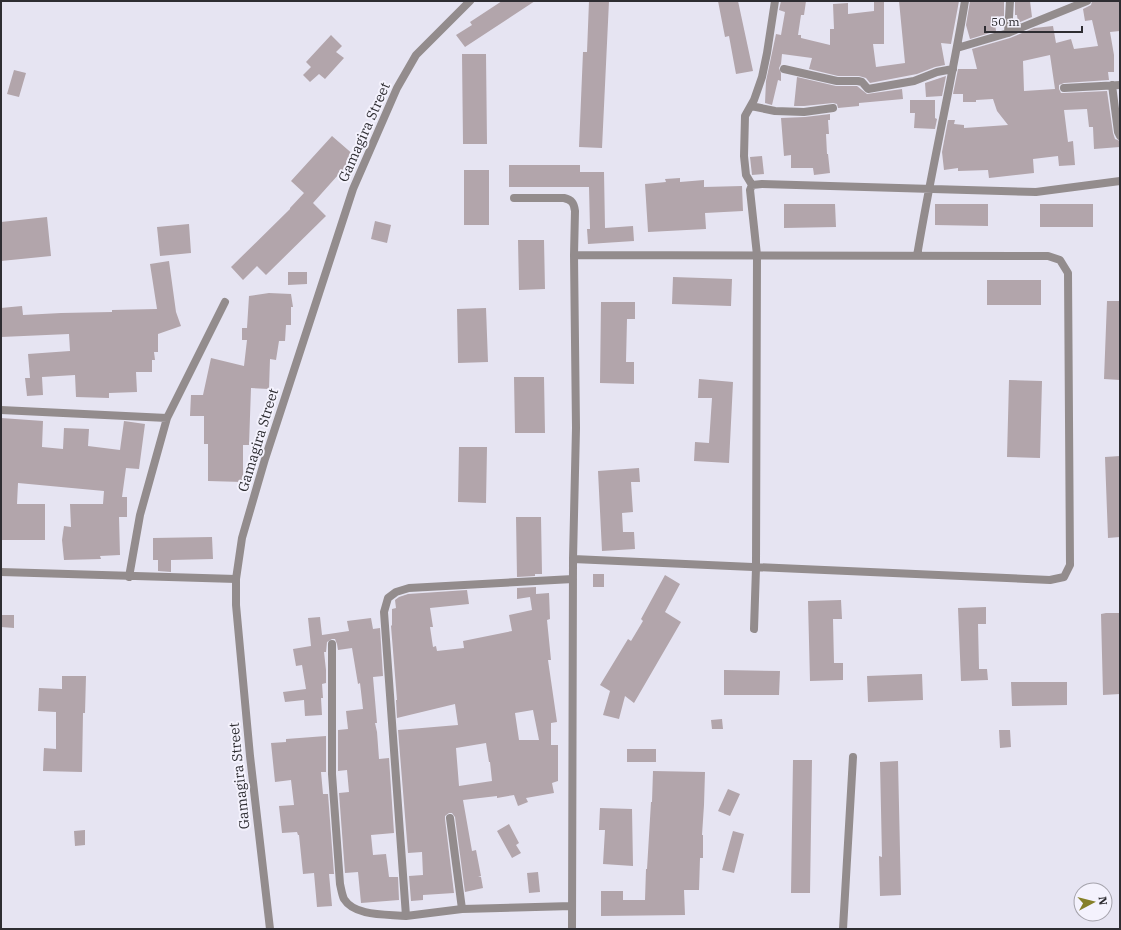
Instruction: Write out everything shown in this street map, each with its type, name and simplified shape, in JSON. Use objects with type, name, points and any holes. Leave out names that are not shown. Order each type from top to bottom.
[{"type":"street","name":"Gamagira Street","points":[[270,929],[250,756],[236,605],[236,579],[242,538],[265,459],[353,188],[397,88],[416,56],[470,1]]},
{"type":"street","points":[[754,629],[756,568],[757,255],[750,190],[752,185],[746,175],[744,156],[745,116],[762,77],[775,1]]},
{"type":"street","points":[[917,256],[928,189],[953,69],[965,1]]},
{"type":"street","points":[[1008,33],[1010,1]]},
{"type":"street","points":[[957,48],[1008,33],[1087,1]]},
{"type":"street","points":[[784,70],[837,81],[858,81],[862,82],[868,89],[914,81],[936,72],[953,69]]},
{"type":"street","points":[[1064,88],[1116,85],[1118,132],[1120,136]]},
{"type":"street","points":[[750,106],[775,111],[804,112],[833,108]]},
{"type":"street","points":[[752,185],[762,184],[1036,192],[1120,181]]},
{"type":"street","points":[[514,198],[564,198],[571,200],[575,205],[574,255],[576,428],[573,559],[572,929]]},
{"type":"street","points":[[573,559],[1050,580],[1064,577],[1070,565],[1068,273],[1060,260],[1048,256],[574,255]]},
{"type":"street","points":[[129,577],[140,515],[167,418],[226,302]]},
{"type":"street","points":[[1,410],[167,418]]},
{"type":"street","points":[[1,572],[236,579]]},
{"type":"street","points":[[406,916],[384,612],[388,598],[396,592],[409,588],[573,579]]},
{"type":"street","points":[[332,644],[332,774],[340,884],[344,899],[353,908],[362,913],[406,916],[462,909],[572,906]]},
{"type":"street","points":[[843,929],[853,757]]},
{"type":"street","points":[[450,818],[462,909]]},
{"type":"building","points":[[502,1],[535,1],[465,47],[456,35],[472,25],[470,22]]},
{"type":"building","points":[[589,1],[609,1],[602,148],[579,147],[583,52],[587,52]]},
{"type":"building","points":[[718,1],[738,1],[753,71],[736,74],[729,36],[725,37]]},
{"type":"building","points":[[781,1],[806,1],[804,15],[801,15],[798,35],[801,35],[801,38],[830,45],[830,29],[834,29],[833,4],[848,3],[848,14],[874,11],[874,1],[884,1],[884,44],[873,44],[876,67],[905,63],[899,1],[959,1],[951,44],[941,43],[945,65],[917,74],[870,83],[866,78],[859,76],[838,76],[809,69],[812,58],[782,54],[779,68],[781,73],[781,81],[778,80],[772,105],[765,103],[766,81],[776,34],[781,35],[785,12],[779,10]]},
{"type":"building","points":[[970,1],[1004,1],[1004,16],[994,17],[996,31],[970,39],[966,25]]},
{"type":"building","points":[[1015,1],[1030,1],[1032,17],[1018,23],[1017,15],[1015,15]]},
{"type":"building","points":[[1092,1],[1120,1],[1120,31],[1110,32],[1114,55],[1114,72],[1108,72],[1109,80],[1064,83],[1059,85],[1059,89],[1061,93],[1107,91],[1113,133],[1115,139],[1120,141],[1120,147],[1094,149],[1093,127],[1089,127],[1087,109],[1064,110],[1068,142],[1073,141],[1075,165],[1059,166],[1058,156],[1033,159],[1034,173],[989,178],[988,170],[958,171],[958,168],[944,170],[942,152],[948,120],[955,120],[954,124],[964,125],[964,128],[1008,125],[997,111],[993,99],[976,100],[976,102],[963,102],[963,94],[953,94],[958,69],[977,69],[972,49],[1010,38],[1034,28],[1053,26],[1056,43],[1071,39],[1074,49],[1098,46],[1092,20],[1085,21],[1083,9],[1091,5]],"holes":[[[1050,55],[1055,89],[1024,91],[1023,61]]]},
{"type":"building","points":[[331,35],[342,46],[336,52],[344,58],[325,79],[319,74],[310,82],[303,75],[311,67],[306,62]]},
{"type":"building","points":[[462,54],[486,54],[487,144],[463,144]]},
{"type":"building","points":[[14,70],[26,73],[19,97],[7,94]]},
{"type":"building","points":[[946,76],[942,96],[926,97],[925,83]]},
{"type":"building","points":[[797,77],[836,86],[857,86],[867,94],[902,89],[903,99],[859,103],[859,106],[838,108],[837,104],[833,103],[794,106]]},
{"type":"building","points":[[910,100],[935,100],[935,118],[937,119],[935,129],[914,128],[915,113],[910,113]]},
{"type":"building","points":[[830,114],[830,120],[828,120],[829,134],[826,134],[830,173],[814,175],[813,168],[791,168],[791,155],[784,156],[781,118]]},
{"type":"building","points":[[332,136],[355,156],[313,203],[326,216],[266,275],[257,266],[243,280],[231,267],[290,209],[304,193],[291,181]]},
{"type":"building","points":[[762,156],[764,174],[752,175],[750,157]]},
{"type":"building","points":[[509,165],[580,165],[580,172],[604,172],[605,228],[633,226],[634,241],[588,244],[587,229],[590,229],[589,187],[509,187]]},
{"type":"building","points":[[464,170],[489,170],[489,225],[464,225]]},
{"type":"building","points":[[680,178],[680,182],[704,180],[704,187],[742,186],[743,211],[705,213],[706,229],[648,232],[645,184],[666,182],[665,179]]},
{"type":"building","points":[[784,204],[835,204],[836,227],[784,228]]},
{"type":"building","points":[[935,204],[988,204],[988,226],[935,225]]},
{"type":"building","points":[[1040,204],[1093,204],[1093,227],[1040,227]]},
{"type":"building","points":[[47,217],[51,256],[1,261],[1,222]]},
{"type":"building","points":[[375,221],[391,225],[387,243],[371,239]]},
{"type":"building","points":[[189,224],[191,253],[160,256],[157,227]]},
{"type":"building","points":[[518,240],[544,240],[545,289],[519,290]]},
{"type":"building","points":[[169,261],[176,312],[181,326],[158,334],[158,352],[154,352],[155,360],[152,360],[152,372],[136,372],[137,392],[109,393],[109,398],[76,397],[75,375],[42,377],[43,395],[27,396],[25,378],[30,378],[28,354],[70,351],[69,334],[1,337],[1,308],[22,306],[23,315],[157,309],[150,264]]},
{"type":"building","points":[[288,272],[307,272],[307,284],[288,285]]},
{"type":"building","points":[[673,277],[732,279],[731,306],[672,304]]},
{"type":"building","points":[[987,280],[1041,280],[1041,305],[987,305]]},
{"type":"building","points":[[269,293],[291,294],[293,307],[291,307],[291,325],[286,325],[285,341],[279,341],[276,360],[270,359],[269,389],[251,388],[249,445],[243,445],[243,482],[208,481],[208,444],[204,444],[204,416],[190,416],[191,395],[203,395],[211,358],[244,366],[247,340],[242,340],[242,328],[247,328],[249,296]]},
{"type":"building","points":[[1107,301],[1120,301],[1120,380],[1104,379]]},
{"type":"building","points":[[601,302],[635,302],[635,319],[627,319],[626,362],[634,362],[634,384],[600,383]]},
{"type":"building","points":[[486,308],[488,362],[458,363],[457,309]]},
{"type":"building","points":[[514,377],[544,377],[545,433],[515,433]]},
{"type":"building","points":[[699,379],[733,382],[729,463],[694,461],[695,442],[709,443],[712,398],[698,398]]},
{"type":"building","points":[[1009,380],[1042,381],[1040,458],[1007,457]]},
{"type":"building","points":[[1,418],[43,421],[42,447],[63,449],[64,428],[89,429],[88,446],[120,450],[124,421],[145,424],[139,469],[126,468],[122,497],[127,497],[127,517],[119,517],[120,555],[100,556],[101,559],[64,560],[62,540],[64,526],[71,527],[70,504],[103,504],[104,491],[18,483],[17,504],[45,504],[45,540],[1,540]]},
{"type":"building","points":[[459,447],[487,447],[486,503],[458,502]]},
{"type":"building","points":[[1120,456],[1120,537],[1108,538],[1105,457]]},
{"type":"building","points":[[639,468],[640,482],[631,482],[633,512],[622,513],[623,532],[634,532],[635,549],[602,551],[598,471]]},
{"type":"building","points":[[516,517],[541,517],[542,574],[517,577]]},
{"type":"building","points":[[212,537],[213,559],[171,560],[171,572],[158,571],[158,560],[153,560],[153,538]]},
{"type":"building","points":[[593,574],[604,574],[604,587],[593,587]]},
{"type":"building","points":[[665,575],[680,584],[665,612],[681,622],[634,703],[625,696],[619,719],[603,715],[610,691],[600,685],[628,639],[631,641],[643,621],[641,619]]},
{"type":"building","points":[[536,587],[536,594],[549,593],[550,619],[547,620],[551,660],[548,660],[557,722],[551,723],[551,745],[558,745],[558,781],[552,783],[554,793],[526,798],[528,802],[518,806],[514,795],[497,798],[497,796],[463,800],[472,851],[476,850],[481,876],[478,877],[481,877],[483,888],[465,892],[455,817],[452,813],[449,813],[445,816],[445,819],[454,893],[423,895],[423,900],[411,901],[409,876],[423,875],[422,852],[408,853],[398,730],[458,725],[455,704],[397,718],[391,626],[392,609],[396,608],[395,600],[408,594],[467,590],[469,604],[430,608],[433,627],[430,627],[433,647],[436,646],[437,651],[464,648],[463,641],[512,631],[509,615],[532,610],[530,597],[517,599],[517,588]],"holes":[[[533,710],[539,740],[519,740],[515,713]],[[486,743],[492,781],[459,786],[456,748]]]},
{"type":"building","points":[[841,600],[842,619],[833,619],[834,663],[843,663],[843,680],[810,681],[808,601]]},
{"type":"building","points":[[986,607],[986,624],[978,624],[979,669],[987,669],[988,680],[961,681],[958,608]]},
{"type":"building","points":[[1120,613],[1120,694],[1103,695],[1101,614]]},
{"type":"building","points":[[1,615],[14,615],[14,628],[1,627]]},
{"type":"building","points":[[320,617],[322,635],[349,631],[347,621],[371,618],[373,629],[380,628],[383,676],[373,677],[377,723],[375,723],[379,759],[389,758],[394,833],[371,835],[373,855],[386,854],[389,877],[398,877],[399,900],[361,903],[358,872],[345,873],[339,793],[349,792],[347,770],[338,771],[338,730],[348,729],[346,711],[363,709],[360,683],[358,684],[352,648],[338,650],[335,639],[327,642],[326,652],[324,652],[326,683],[322,684],[322,715],[305,716],[304,700],[285,702],[283,692],[306,689],[302,665],[296,666],[293,649],[311,646],[308,618]]},
{"type":"building","points":[[724,670],[780,671],[779,695],[724,695]]},
{"type":"building","points":[[922,674],[923,700],[868,702],[867,676]]},
{"type":"building","points":[[62,676],[86,676],[85,713],[83,713],[82,772],[43,771],[44,748],[56,749],[56,712],[38,711],[39,688],[62,689]]},
{"type":"building","points":[[1011,682],[1067,682],[1067,705],[1012,706]]},
{"type":"building","points":[[722,719],[723,729],[712,729],[711,720]]},
{"type":"building","points":[[999,730],[1010,730],[1011,747],[1000,748]]},
{"type":"building","points":[[326,736],[326,772],[321,772],[323,794],[328,794],[334,874],[329,874],[332,906],[317,907],[314,873],[303,874],[299,835],[297,832],[282,833],[279,806],[294,805],[291,780],[275,782],[271,743],[286,742],[286,739]]},
{"type":"building","points":[[627,749],[656,749],[656,762],[627,762]]},
{"type":"building","points":[[793,760],[812,760],[810,893],[791,893]]},
{"type":"building","points":[[898,761],[901,895],[880,896],[879,856],[882,857],[880,762]]},
{"type":"building","points":[[653,771],[705,772],[702,835],[703,858],[700,858],[699,890],[684,890],[685,915],[601,916],[601,891],[623,891],[623,900],[645,900]]},
{"type":"building","points":[[728,789],[740,794],[730,816],[718,811]]},
{"type":"building","points":[[600,808],[632,809],[633,866],[603,864],[605,830],[599,830]]},
{"type":"building","points":[[509,824],[519,843],[516,845],[521,853],[512,858],[497,831]]},
{"type":"building","points":[[85,830],[85,845],[75,846],[74,831]]},
{"type":"building","points":[[733,831],[744,834],[734,873],[722,870]]},
{"type":"building","points":[[538,872],[540,892],[529,893],[527,873]]}]
